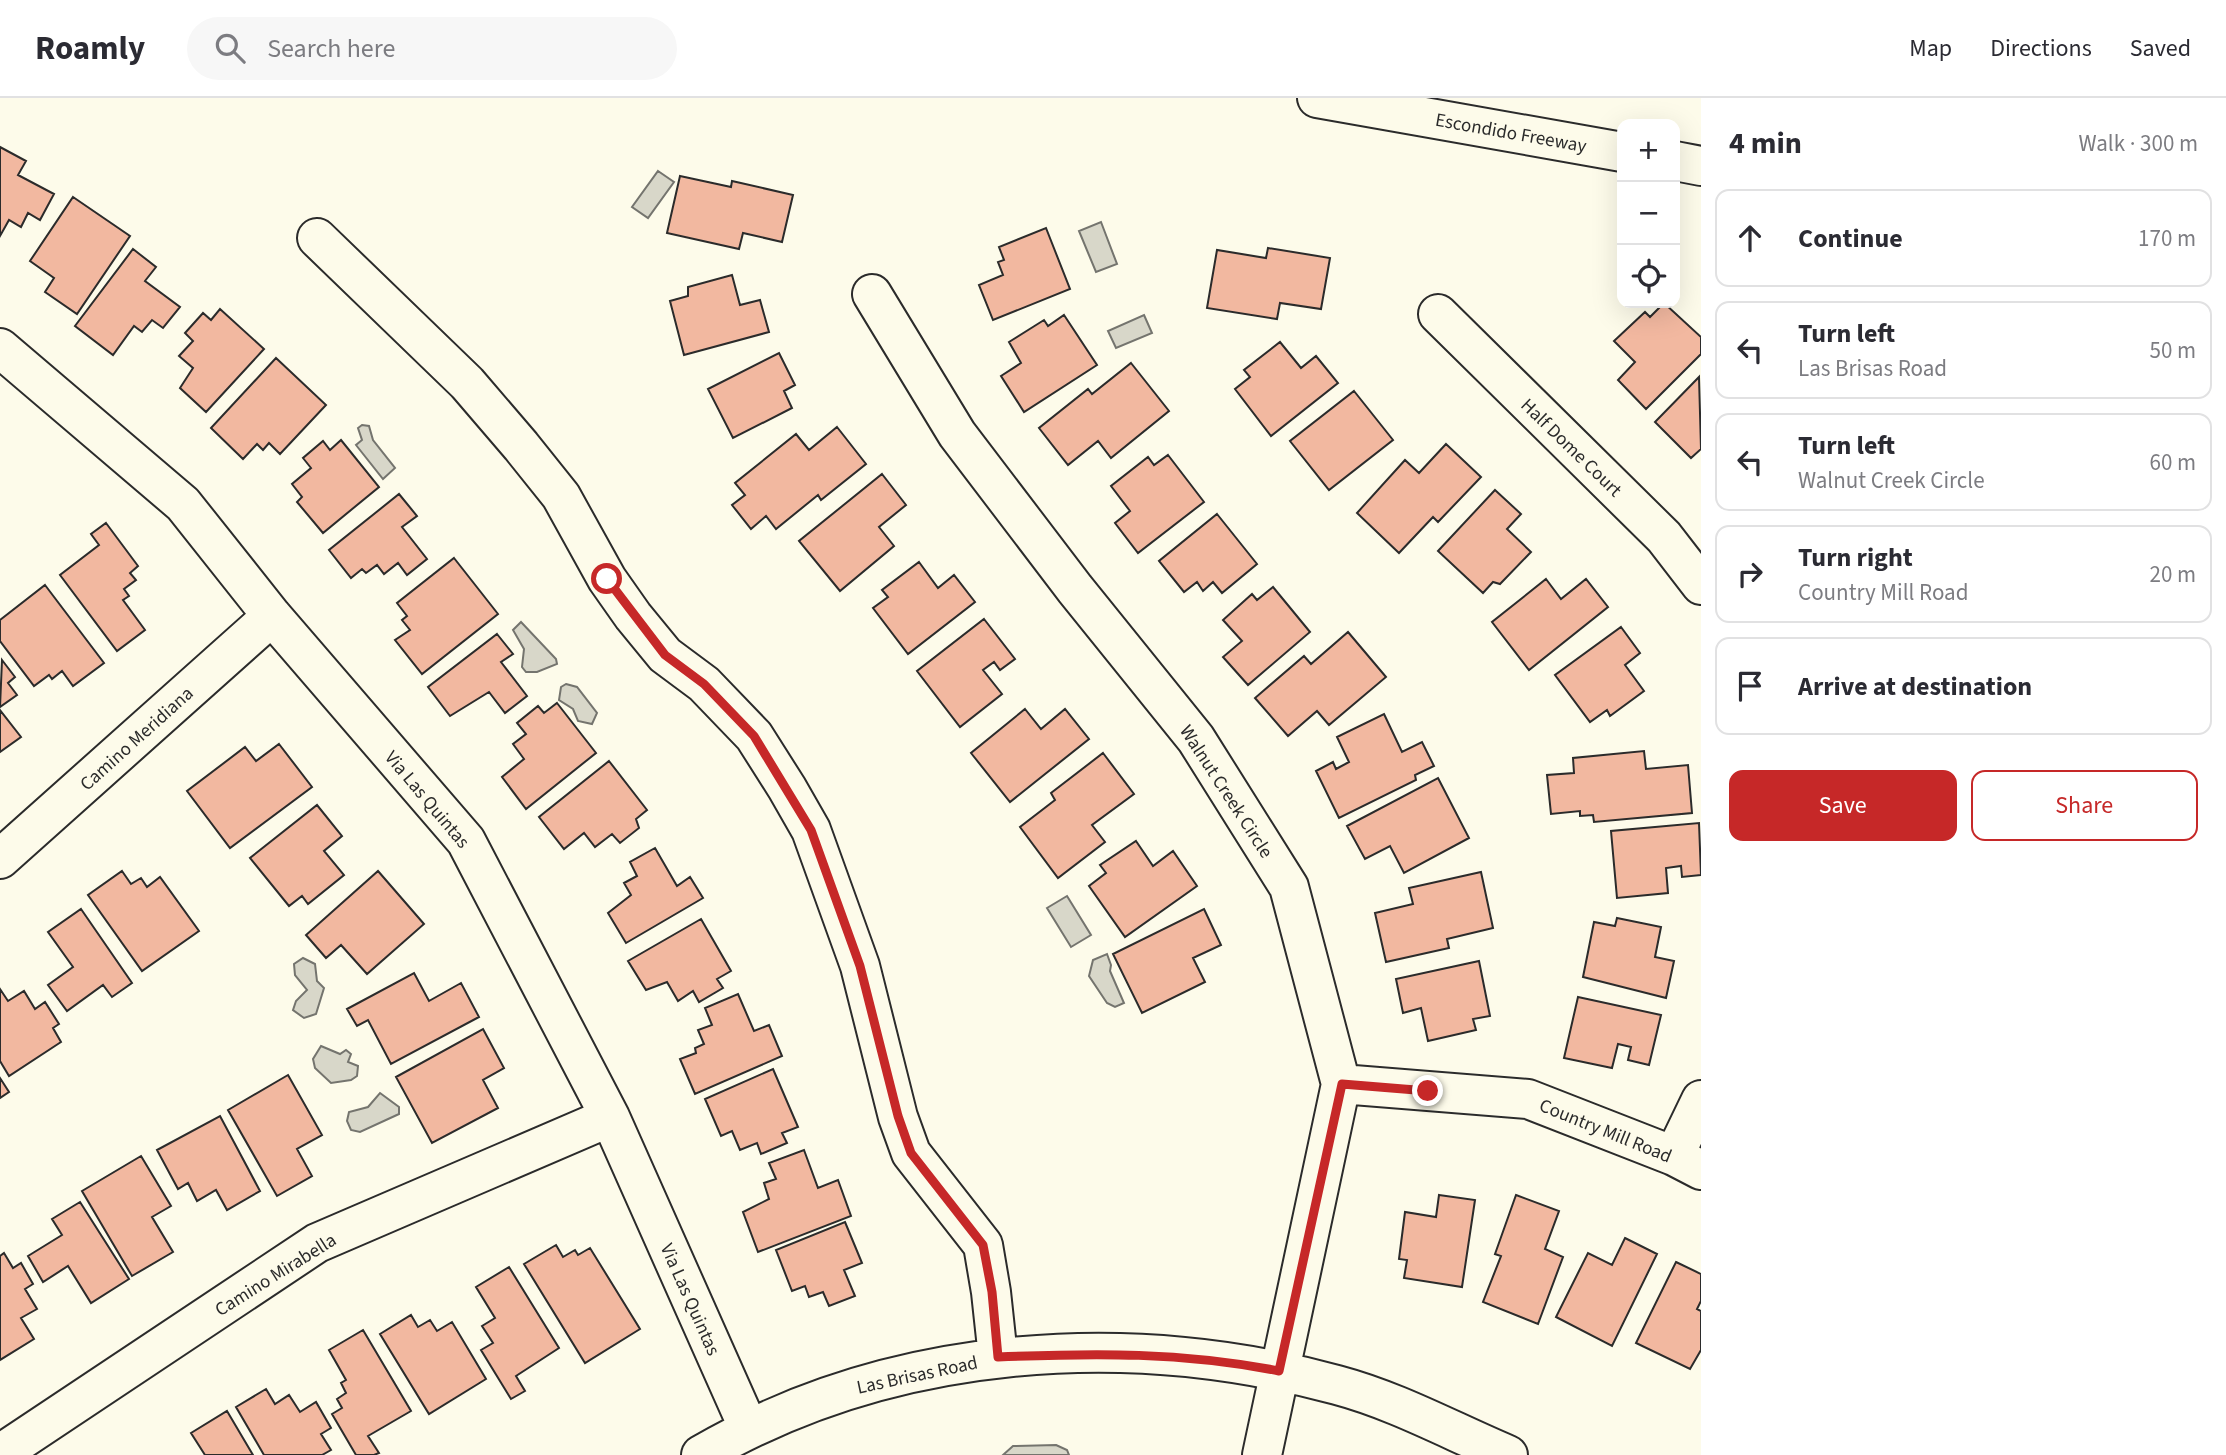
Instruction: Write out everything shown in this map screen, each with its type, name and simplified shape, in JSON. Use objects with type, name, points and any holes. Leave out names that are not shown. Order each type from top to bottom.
[{"type":"main road","name":"Escondido Freeway","points":[[1317,98],[1617,151]]},
{"type":"main road","points":[[1680,162],[1701,166]]},
{"type":"main road","points":[[317,238],[467,383],[512,435],[561,496],[607,579],[633,616],[665,655],[704,684],[754,736],[787,788],[811,830],[860,966],[898,1116],[911,1153],[983,1245],[992,1292],[998,1357]]},
{"type":"main road","name":"Walnut Creek Circle","points":[[872,294],[957,434],[1075,589],[1196,739],[1289,887],[1342,1084],[1262,1455]]},
{"type":"main road","name":"Half Dome Court","points":[[1438,314],[1664,537],[1701,585]]},
{"type":"main road","name":"Via Las Quintas","points":[[0,348],[183,504],[272,616],[466,841],[610,1117],[748,1427]]},
{"type":"main road","name":"Camino Meridiana","points":[[0,859],[272,616]]},
{"type":"main road","name":"Country Mill Road","points":[[1342,1084],[1528,1099],[1688,1163]]},
{"type":"main road","points":[[1688,1163],[1701,1100]]},
{"type":"main road","name":"Camino Mirabella","points":[[3,1453],[317,1243],[610,1117]]},
{"type":"main road","name":"Las Brisas Road","points":[[701,1455],[748,1427],[832,1393],[941,1366],[998,1357],[1108,1352],[1219,1359],[1279,1371],[1395,1404],[1508,1455]]},
{"type":"shaded area","points":[[658,171],[674,182],[648,218],[632,207]]},
{"type":"shaded area","points":[[1101,222],[1117,264],[1096,272],[1079,231]]},
{"type":"shaded area","points":[[1144,315],[1152,333],[1116,348],[1108,331]]},
{"type":"shaded area","points":[[362,425],[369,426],[373,440],[395,468],[383,479],[356,445],[362,440],[358,428]]},
{"type":"shaded area","points":[[521,622],[556,659],[557,664],[537,672],[526,672],[522,667],[524,649],[513,630]]},
{"type":"shaded area","points":[[566,684],[577,687],[597,713],[592,724],[578,721],[573,709],[559,700],[561,687]]},
{"type":"shaded area","points":[[1067,896],[1091,935],[1071,947],[1047,908]]},
{"type":"shaded area","points":[[1107,954],[1110,971],[1124,1003],[1115,1007],[1107,1003],[1089,976],[1093,960]]},
{"type":"shaded area","points":[[303,958],[315,964],[317,981],[324,988],[316,1014],[304,1018],[293,1010],[296,1001],[307,990],[295,975],[294,964]]},
{"type":"shaded area","points":[[321,1046],[340,1054],[346,1050],[351,1054],[348,1062],[358,1066],[357,1076],[351,1080],[331,1083],[315,1068],[313,1059]]},
{"type":"shaded area","points":[[380,1093],[399,1107],[399,1114],[360,1132],[351,1130],[347,1121],[349,1112],[368,1107]]},
{"type":"shaded area","points":[[1056,1445],[1067,1450],[1069,1455],[1003,1455],[1013,1446]]},
{"type":"building","points":[[0,147],[26,161],[18,175],[54,194],[40,220],[28,213],[21,227],[9,220],[0,236]]},
{"type":"building","points":[[680,176],[731,187],[732,181],[793,195],[782,242],[743,233],[739,249],[667,233]]},
{"type":"building","points":[[73,197],[130,236],[77,314],[45,292],[54,278],[30,261]]},
{"type":"building","points":[[1046,228],[1070,289],[993,320],[979,285],[1003,275],[998,262],[1004,260],[999,247]]},
{"type":"building","points":[[1268,248],[1330,258],[1321,309],[1280,303],[1277,319],[1207,308],[1217,250],[1266,258]]},
{"type":"building","points":[[133,249],[156,267],[145,281],[180,307],[163,328],[152,320],[142,332],[134,326],[113,355],[75,326]]},
{"type":"building","points":[[732,275],[740,305],[760,300],[769,332],[684,355],[670,301],[688,296],[688,287]]},
{"type":"building","points":[[1659,308],[1669,308],[1701,337],[1701,354],[1646,409],[1618,380],[1635,362],[1614,341],[1645,312],[1650,317]]},
{"type":"building","points":[[220,309],[264,349],[206,412],[180,388],[193,368],[179,356],[193,341],[185,333],[203,313],[211,320]]},
{"type":"building","points":[[1064,315],[1097,365],[1024,412],[1001,376],[1021,363],[1009,342],[1044,320],[1048,326]]},
{"type":"building","points":[[1280,342],[1301,368],[1316,356],[1338,383],[1271,436],[1235,389],[1250,377],[1244,370]]},
{"type":"building","points":[[779,353],[795,385],[784,391],[792,408],[733,438],[708,389]]},
{"type":"building","points":[[276,358],[326,405],[280,454],[269,443],[263,450],[257,444],[243,459],[211,428]]},
{"type":"building","points":[[1131,363],[1169,411],[1111,458],[1098,441],[1068,465],[1039,428],[1088,389],[1092,394]]},
{"type":"building","points":[[1699,377],[1701,449],[1691,458],[1655,422]]},
{"type":"building","points":[[1354,391],[1393,440],[1329,490],[1290,441]]},
{"type":"building","points":[[837,427],[866,464],[821,500],[818,495],[776,529],[766,516],[751,529],[732,505],[745,495],[735,483],[796,434],[809,450]]},
{"type":"building","points":[[341,440],[379,487],[323,533],[297,502],[302,497],[292,484],[311,468],[303,458],[323,441],[330,450]]},
{"type":"building","points":[[1446,444],[1481,477],[1438,522],[1433,517],[1399,553],[1357,513],[1405,460],[1419,473]]},
{"type":"building","points":[[1168,455],[1204,502],[1138,553],[1115,523],[1130,511],[1111,486],[1148,457],[1154,465]]},
{"type":"building","points":[[882,474],[906,505],[879,527],[894,546],[840,591],[799,541]]},
{"type":"building","points":[[1495,490],[1521,514],[1507,529],[1531,552],[1500,584],[1493,582],[1483,593],[1438,551]]},
{"type":"building","points":[[399,494],[417,516],[402,527],[427,559],[407,575],[398,563],[384,574],[377,565],[366,573],[362,569],[351,578],[329,550]]},
{"type":"building","points":[[1217,514],[1257,564],[1222,593],[1213,582],[1203,591],[1197,582],[1184,592],[1159,561]]},
{"type":"building","points":[[106,523],[138,566],[130,573],[136,580],[124,589],[129,596],[123,600],[145,630],[117,651],[60,575],[99,545],[91,534]]},
{"type":"building","points":[[454,558],[498,614],[422,674],[395,640],[410,630],[402,620],[407,616],[397,603]]},
{"type":"building","points":[[919,562],[938,588],[954,575],[975,602],[908,654],[873,608],[888,597],[882,590]]},
{"type":"building","points":[[1546,579],[1561,599],[1586,579],[1608,607],[1529,670],[1492,622]]},
{"type":"building","points":[[45,585],[104,663],[73,686],[62,671],[52,679],[49,675],[34,686],[0,641],[0,620]]},
{"type":"building","points":[[1273,587],[1310,632],[1248,685],[1223,657],[1242,641],[1223,620],[1252,594],[1257,600]]},
{"type":"building","points":[[984,619],[1015,659],[1000,670],[994,662],[983,670],[1002,694],[960,727],[917,671]]},
{"type":"building","points":[[1621,627],[1640,653],[1625,665],[1644,691],[1610,716],[1607,710],[1590,722],[1555,675]]},
{"type":"building","points":[[1348,632],[1386,677],[1329,725],[1317,711],[1288,736],[1255,698],[1304,656],[1311,664]]},
{"type":"building","points":[[497,634],[513,654],[501,662],[527,696],[505,713],[489,692],[450,716],[428,687]]},
{"type":"building","points":[[2,660],[15,677],[8,683],[17,695],[0,707]]},
{"type":"building","points":[[557,703],[596,753],[526,809],[502,777],[524,759],[513,744],[526,734],[517,723],[538,706],[544,713]]},
{"type":"building","points":[[1025,709],[1041,729],[1065,709],[1089,739],[1010,802],[971,753]]},
{"type":"building","points":[[0,710],[21,737],[0,752]]},
{"type":"building","points":[[1384,714],[1402,752],[1422,742],[1434,766],[1415,775],[1416,780],[1339,818],[1316,771],[1333,762],[1336,769],[1349,762],[1337,737]]},
{"type":"building","points":[[279,744],[312,787],[230,848],[187,791],[245,747],[256,761]]},
{"type":"building","points":[[1644,751],[1646,769],[1688,765],[1692,813],[1594,822],[1593,815],[1580,816],[1580,811],[1551,814],[1547,775],[1574,773],[1573,758]]},
{"type":"building","points":[[1103,753],[1134,794],[1092,825],[1105,842],[1058,878],[1020,827],[1055,800],[1051,793]]},
{"type":"building","points":[[609,761],[647,810],[636,819],[639,828],[620,843],[612,834],[595,847],[584,833],[564,849],[539,817]]},
{"type":"building","points":[[1438,778],[1469,838],[1404,873],[1390,846],[1365,859],[1347,826]]},
{"type":"building","points":[[317,805],[342,836],[324,851],[344,875],[308,904],[302,896],[289,906],[250,858]]},
{"type":"building","points":[[1699,823],[1701,875],[1682,877],[1681,866],[1666,868],[1668,893],[1617,898],[1611,831]]},
{"type":"building","points":[[1136,841],[1153,866],[1173,851],[1197,886],[1125,937],[1089,886],[1106,873],[1100,865]]},
{"type":"building","points":[[655,848],[677,886],[690,877],[703,898],[626,943],[608,913],[631,895],[624,883],[637,876],[630,862]]},
{"type":"building","points":[[122,871],[131,884],[141,878],[147,887],[160,877],[199,931],[142,971],[88,895]]},
{"type":"building","points":[[378,871],[424,924],[367,974],[341,945],[326,958],[306,935]]},
{"type":"building","points":[[1481,872],[1493,928],[1447,939],[1449,948],[1386,962],[1375,913],[1413,904],[1409,888]]},
{"type":"building","points":[[81,909],[132,983],[112,997],[103,985],[67,1011],[48,985],[73,967],[48,932]]},
{"type":"building","points":[[1204,909],[1221,945],[1193,958],[1205,982],[1142,1013],[1113,954]]},
{"type":"building","points":[[1617,918],[1661,927],[1655,957],[1674,961],[1666,998],[1583,977],[1594,922],[1615,926]]},
{"type":"building","points":[[701,919],[731,971],[717,979],[723,988],[699,1002],[693,991],[678,1001],[667,982],[646,990],[628,961]]},
{"type":"building","points":[[1479,961],[1490,1016],[1473,1019],[1476,1030],[1428,1041],[1421,1008],[1403,1013],[1396,979]]},
{"type":"building","points":[[414,973],[429,1001],[461,983],[479,1017],[391,1064],[368,1020],[357,1026],[347,1009]]},
{"type":"building","points":[[0,989],[8,1001],[24,991],[35,1009],[45,1002],[59,1024],[53,1028],[61,1042],[9,1076],[0,1061]]},
{"type":"building","points":[[738,994],[754,1031],[769,1025],[782,1056],[695,1094],[680,1059],[696,1053],[695,1048],[704,1044],[698,1030],[712,1025],[705,1008]]},
{"type":"building","points":[[1578,997],[1661,1015],[1649,1065],[1628,1060],[1631,1047],[1618,1044],[1612,1068],[1564,1058]]},
{"type":"building","points":[[483,1029],[504,1068],[483,1080],[498,1108],[432,1143],[396,1077]]},
{"type":"building","points":[[773,1069],[798,1127],[782,1133],[787,1143],[761,1154],[757,1143],[740,1150],[732,1131],[721,1136],[705,1099]]},
{"type":"building","points":[[288,1075],[322,1135],[297,1149],[312,1176],[277,1196],[228,1110]]},
{"type":"building","points":[[0,1078],[9,1092],[0,1098]]},
{"type":"building","points":[[220,1116],[260,1191],[227,1210],[216,1190],[197,1201],[188,1183],[178,1189],[157,1150]]},
{"type":"building","points":[[804,1150],[818,1188],[838,1180],[851,1216],[758,1252],[743,1212],[769,1199],[764,1183],[776,1179],[769,1163]]},
{"type":"building","points":[[141,1156],[171,1206],[152,1217],[173,1252],[132,1276],[82,1191]]},
{"type":"building","points":[[1439,1195],[1475,1200],[1462,1287],[1404,1278],[1407,1260],[1399,1259],[1405,1212],[1436,1217]]},
{"type":"building","points":[[1516,1195],[1559,1211],[1545,1249],[1563,1257],[1538,1324],[1483,1302],[1501,1256],[1495,1254]]},
{"type":"building","points":[[80,1202],[129,1279],[91,1303],[68,1266],[43,1282],[28,1256],[62,1235],[52,1219]]},
{"type":"building","points":[[845,1222],[862,1263],[844,1270],[855,1296],[829,1306],[823,1292],[809,1297],[805,1286],[792,1291],[776,1250]]},
{"type":"building","points":[[1625,1238],[1657,1254],[1612,1346],[1556,1317],[1588,1253],[1612,1265]]},
{"type":"building","points":[[556,1245],[563,1257],[575,1250],[578,1255],[590,1248],[640,1329],[585,1363],[524,1264]]},
{"type":"building","points":[[4,1253],[13,1268],[21,1263],[33,1284],[25,1289],[37,1309],[21,1318],[34,1339],[0,1360],[0,1256]]},
{"type":"building","points":[[1676,1262],[1701,1274],[1701,1301],[1697,1309],[1701,1311],[1701,1350],[1690,1369],[1636,1343]]},
{"type":"building","points":[[509,1267],[559,1348],[516,1376],[525,1391],[511,1399],[481,1350],[493,1343],[482,1326],[495,1318],[476,1287]]},
{"type":"building","points":[[411,1315],[418,1327],[430,1320],[437,1331],[452,1322],[486,1379],[429,1414],[380,1334]]},
{"type":"building","points":[[363,1330],[411,1411],[368,1436],[379,1453],[374,1455],[356,1455],[332,1414],[342,1408],[337,1399],[346,1393],[341,1383],[346,1380],[329,1350]]},
{"type":"building","points":[[266,1389],[275,1404],[289,1395],[300,1412],[316,1402],[331,1428],[321,1434],[331,1450],[322,1455],[264,1455],[236,1407]]},
{"type":"building","points":[[227,1411],[253,1455],[205,1455],[191,1433]]},
{"type":"route","points":[[607,579],[665,655],[704,684],[754,736],[811,830],[860,966],[898,1116],[911,1153],[983,1245],[992,1292],[998,1357],[1108,1352],[1219,1359],[1279,1371],[1342,1084],[1428,1091]]}]
